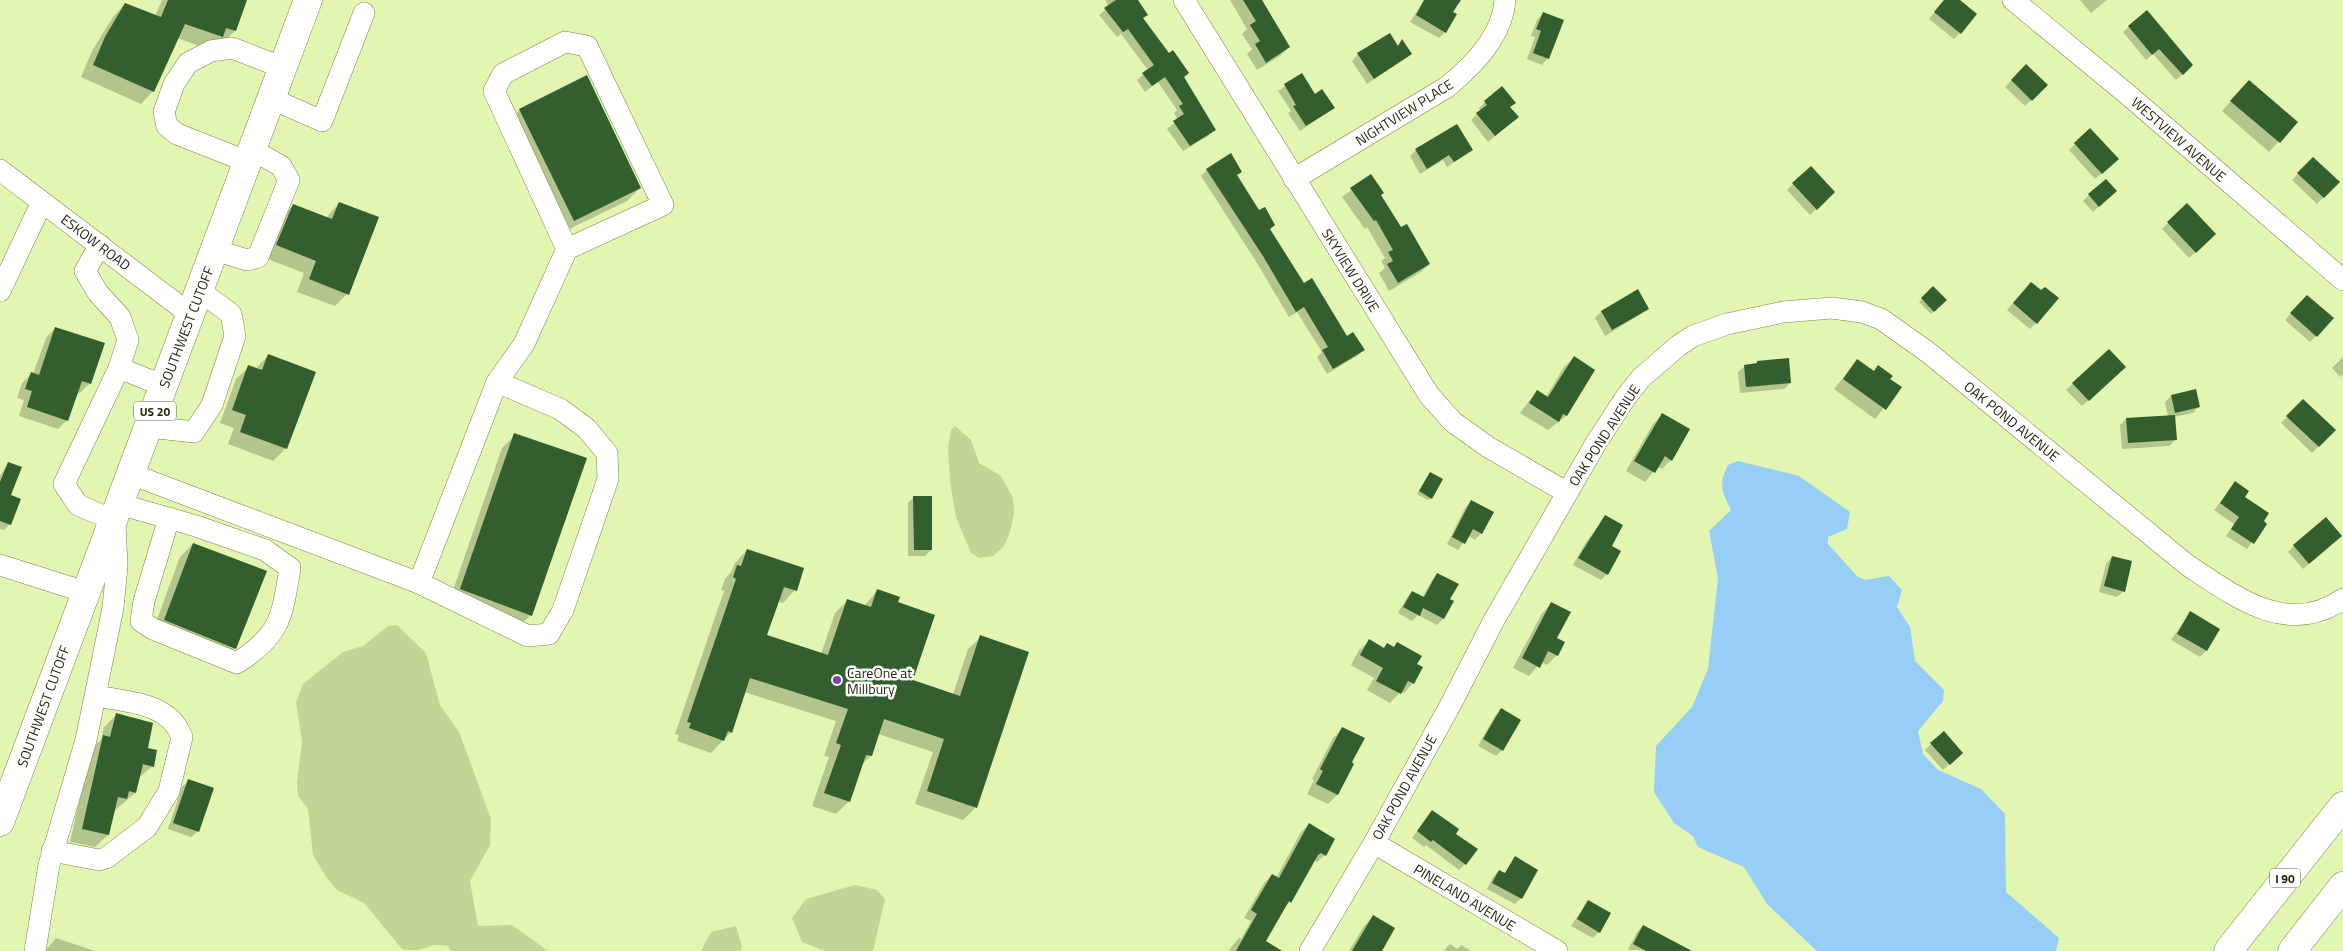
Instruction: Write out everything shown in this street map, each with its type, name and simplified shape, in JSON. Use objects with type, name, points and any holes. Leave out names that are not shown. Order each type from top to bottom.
[{"type":"main road","name":"SOUTHWEST CUTOFF","points":[[0,822],[308,0]]},
{"type":"main road","name":"I 90","points":[[2228,951],[2343,806]]},
{"type":"main road","points":[[2292,951],[2343,886]]},
{"type":"street","name":"SKYVIEW DRIVE","points":[[1184,0],[1429,395],[1453,422],[1488,447],[1566,492]]},
{"type":"street","name":"NIGHTVIEW PLACE","points":[[1294,179],[1447,87],[1468,70],[1499,25],[1506,0]]},
{"type":"street","name":"WESTVIEW AVENUE","points":[[2013,0],[2127,94],[2343,280]]},
{"type":"street","points":[[272,99],[322,121],[364,13]]},
{"type":"street","points":[[419,583],[497,382],[524,344],[567,249],[663,205],[586,46],[565,42],[503,74],[494,91],[567,249]]},
{"type":"street","points":[[215,250],[247,260],[258,257],[278,211],[288,180],[281,166],[177,134],[167,126],[164,112],[174,84],[188,62],[211,50],[232,48],[284,68]]},
{"type":"street","name":"ESKOW ROAD","points":[[0,170],[100,245],[196,303],[231,314],[235,336],[212,405],[194,432],[149,427]]},
{"type":"street","points":[[3,278],[42,202]]},
{"type":"street","points":[[100,245],[85,271],[98,292],[120,316],[128,340],[119,368],[64,484],[78,505],[116,513],[169,518],[265,550],[290,568],[283,610],[269,638],[259,649],[237,663],[153,629],[141,621],[144,600],[169,518]]},
{"type":"street","name":"OAK POND AVENUE","points":[[1310,951],[1374,843],[1566,492],[1626,397],[1652,367],[1678,346],[1693,336],[1736,321],[1773,312],[1832,308],[1862,312],[1893,326],[2186,564],[2220,586],[2262,609],[2275,613],[2309,614],[2324,611],[2343,599]]},
{"type":"street","points":[[119,368],[164,386]]},
{"type":"street","points":[[131,474],[419,583],[528,636],[549,634],[563,610],[608,479],[607,453],[586,428],[560,409],[497,382]]},
{"type":"street","points":[[35,951],[42,899],[52,851],[86,740],[116,591],[116,513]]},
{"type":"street","points":[[0,565],[85,592]]},
{"type":"street","points":[[52,851],[98,860],[106,858],[147,828],[169,791],[182,737],[178,726],[163,712],[138,704],[96,696]]},
{"type":"street","name":"PINELAND AVENUE","points":[[1374,843],[1557,951]]},
{"type":"green space","points":[[955,426],[971,440],[979,463],[1001,476],[1013,498],[1014,513],[1010,532],[1004,546],[993,556],[979,558],[971,553],[956,517],[950,482],[948,448],[951,430]]},
{"type":"green space","points":[[397,625],[426,653],[440,705],[459,732],[491,819],[490,845],[470,881],[478,926],[512,925],[548,951],[451,951],[448,946],[437,945],[417,950],[402,949],[364,903],[337,890],[313,855],[308,809],[298,796],[297,782],[302,742],[296,702],[303,684],[343,652],[363,646],[388,626]]},
{"type":"green space","points":[[855,885],[877,890],[885,899],[873,951],[825,951],[802,942],[792,918],[806,899]]},
{"type":"green space","points":[[736,926],[742,947],[741,951],[701,951],[711,932]]},
{"type":"water","points":[[1738,461],[1799,476],[1850,512],[1847,529],[1828,537],[1828,544],[1857,576],[1865,580],[1889,576],[1902,590],[1897,607],[1910,627],[1915,661],[1944,690],[1943,701],[1918,731],[1923,754],[1938,770],[1981,789],[2005,814],[2006,892],[2059,938],[2056,951],[1817,951],[1767,904],[1744,867],[1698,847],[1693,836],[1674,823],[1654,792],[1656,746],[1692,707],[1708,669],[1718,578],[1709,531],[1731,510],[1723,493],[1722,483],[1728,465]]},
{"type":"building","points":[[168,0],[247,0],[236,31],[226,28],[223,37],[185,24],[154,92],[93,65],[105,37],[125,3],[161,17]]},
{"type":"building","points":[[1116,0],[1138,0],[1148,15],[1143,18],[1169,53],[1173,50],[1189,73],[1184,77],[1216,130],[1190,146],[1173,121],[1184,114],[1179,106],[1183,104],[1165,77],[1152,86],[1142,73],[1154,65],[1128,29],[1123,32],[1104,8]]},
{"type":"building","points":[[1243,0],[1262,0],[1290,47],[1266,63],[1255,44],[1260,41],[1250,25],[1256,21]]},
{"type":"building","points":[[1424,0],[1461,0],[1453,12],[1457,14],[1446,33],[1416,15]]},
{"type":"building","points":[[1944,0],[1960,0],[1977,14],[1961,34],[1934,12]]},
{"type":"building","points":[[2147,10],[2193,65],[2183,75],[2159,49],[2152,55],[2128,26]]},
{"type":"building","points":[[1543,12],[1564,20],[1549,59],[1533,53],[1541,31],[1536,29]]},
{"type":"building","points":[[1390,33],[1398,46],[1402,39],[1412,54],[1374,79],[1357,53]]},
{"type":"building","points":[[2026,64],[2048,85],[2032,101],[2011,80]]},
{"type":"building","points":[[1302,73],[1315,94],[1322,89],[1335,108],[1306,126],[1293,106],[1296,105],[1284,84]]},
{"type":"building","points":[[587,75],[641,188],[574,221],[519,109]]},
{"type":"building","points":[[2249,80],[2298,122],[2280,143],[2230,101]]},
{"type":"building","points":[[1502,86],[1516,103],[1510,107],[1519,117],[1495,136],[1476,113],[1487,105],[1484,101]]},
{"type":"building","points":[[1457,124],[1473,150],[1454,162],[1449,155],[1427,169],[1415,149]]},
{"type":"building","points":[[2090,128],[2119,159],[2102,174],[2074,143]]},
{"type":"building","points":[[1231,153],[1242,172],[1237,175],[1259,210],[1265,207],[1275,225],[1270,229],[1304,283],[1312,278],[1347,336],[1353,332],[1365,350],[1333,369],[1322,350],[1328,347],[1304,307],[1296,312],[1263,256],[1206,169]]},
{"type":"building","points":[[2313,157],[2340,182],[2324,198],[2297,173]]},
{"type":"building","points":[[1811,166],[1835,192],[1817,210],[1792,183]]},
{"type":"building","points":[[1371,174],[1384,193],[1381,195],[1401,227],[1407,224],[1430,264],[1398,283],[1387,264],[1393,261],[1388,252],[1393,250],[1376,220],[1374,221],[1350,188]]},
{"type":"building","points":[[2106,179],[2117,191],[2099,207],[2088,194]]},
{"type":"building","points":[[339,202],[379,217],[349,295],[309,279],[316,261],[276,245],[293,204],[332,219]]},
{"type":"building","points":[[2187,203],[2216,234],[2196,253],[2167,222]]},
{"type":"building","points":[[2031,282],[2041,290],[2045,287],[2059,298],[2037,324],[2013,303]]},
{"type":"building","points":[[1933,286],[1947,300],[1934,312],[1921,298]]},
{"type":"building","points":[[1638,289],[1649,309],[1612,330],[1601,311]]},
{"type":"building","points":[[2307,295],[2334,318],[2317,337],[2290,313]]},
{"type":"building","points":[[55,327],[105,343],[91,384],[82,381],[68,421],[27,407],[32,391],[25,389],[31,372],[39,375]]},
{"type":"building","points":[[2109,349],[2126,367],[2089,401],[2072,383]]},
{"type":"building","points":[[268,354],[316,372],[287,449],[240,432],[246,415],[232,410],[248,365],[262,370]]},
{"type":"building","points":[[1574,356],[1595,370],[1567,416],[1563,414],[1559,422],[1529,403],[1537,390],[1548,397]]},
{"type":"building","points":[[1789,358],[1791,383],[1746,387],[1744,365],[1757,363],[1757,361]]},
{"type":"building","points":[[1857,359],[1874,371],[1878,365],[1893,376],[1890,379],[1902,387],[1886,410],[1843,379]]},
{"type":"building","points":[[2196,389],[2200,407],[2175,413],[2171,395]]},
{"type":"building","points":[[2303,399],[2336,430],[2319,447],[2286,416]]},
{"type":"building","points":[[1662,413],[1690,429],[1672,461],[1665,456],[1655,473],[1634,461]]},
{"type":"building","points":[[2175,415],[2177,440],[2128,443],[2126,418]]},
{"type":"building","points":[[514,433],[587,458],[532,616],[460,589]]},
{"type":"building","points":[[8,462],[22,467],[11,495],[21,499],[11,525],[0,521],[0,482]]},
{"type":"building","points":[[1430,472],[1443,479],[1432,499],[1419,491]]},
{"type":"building","points":[[2235,481],[2249,491],[2245,497],[2269,513],[2264,521],[2267,524],[2254,544],[2231,529],[2239,517],[2220,503]]},
{"type":"building","points":[[913,496],[932,496],[932,550],[914,550]]},
{"type":"building","points":[[1471,500],[1494,512],[1482,534],[1473,529],[1465,544],[1452,537]]},
{"type":"building","points":[[1605,515],[1623,525],[1612,546],[1621,551],[1608,575],[1578,558]]},
{"type":"building","points":[[2326,517],[2342,536],[2309,564],[2293,545]]},
{"type":"building","points":[[193,543],[267,571],[236,649],[164,620]]},
{"type":"building","name":"CareOne at Millbury","points":[[747,549],[804,568],[797,591],[784,587],[767,635],[828,655],[847,599],[871,607],[877,589],[900,597],[898,602],[935,615],[913,680],[960,696],[980,635],[1029,652],[977,808],[927,791],[944,739],[884,719],[872,756],[866,755],[850,802],[824,793],[841,745],[836,743],[848,709],[750,678],[732,733],[728,731],[724,741],[689,728],[691,723],[687,722],[736,579],[733,577],[737,565],[741,566]]},
{"type":"building","points":[[2112,556],[2132,561],[2125,592],[2104,586]]},
{"type":"building","points":[[1437,573],[1459,584],[1450,599],[1454,601],[1444,619],[1423,608],[1420,616],[1403,607],[1412,591],[1424,597]]},
{"type":"building","points":[[1551,602],[1571,612],[1557,638],[1565,642],[1558,656],[1548,651],[1540,668],[1522,658]]},
{"type":"building","points":[[2190,611],[2220,629],[2207,651],[2177,634]]},
{"type":"building","points":[[1369,639],[1384,648],[1387,643],[1394,647],[1397,642],[1422,656],[1417,664],[1423,667],[1414,684],[1408,681],[1401,694],[1376,681],[1383,668],[1360,655]]},
{"type":"building","points":[[1501,708],[1521,720],[1503,751],[1483,739]]},
{"type":"building","points":[[116,713],[153,723],[148,748],[157,750],[154,767],[143,764],[136,793],[129,791],[127,799],[118,797],[109,835],[82,829],[103,735],[110,737]]},
{"type":"building","points":[[1342,727],[1365,738],[1338,795],[1316,784],[1323,771],[1320,769]]},
{"type":"building","points":[[1944,731],[1963,753],[1950,765],[1930,743]]},
{"type":"building","points":[[188,779],[214,788],[199,832],[173,823]]},
{"type":"building","points":[[1432,810],[1459,829],[1456,834],[1478,849],[1466,865],[1433,840],[1431,842],[1417,831]]},
{"type":"building","points":[[1309,823],[1335,839],[1326,856],[1321,853],[1318,855],[1291,903],[1289,901],[1266,941],[1282,951],[1236,951],[1257,914],[1251,910],[1272,874],[1279,878]]},
{"type":"building","points":[[1515,856],[1538,870],[1522,899],[1492,883],[1499,870],[1505,873]]},
{"type":"building","points":[[1588,900],[1611,913],[1600,933],[1577,919]]},
{"type":"building","points":[[1373,915],[1395,928],[1382,951],[1352,951]]},
{"type":"building","points":[[1643,925],[1692,951],[1646,951],[1633,944]]},
{"type":"place","name":"CareOne at Millbury","points":[[837,680]]}]
